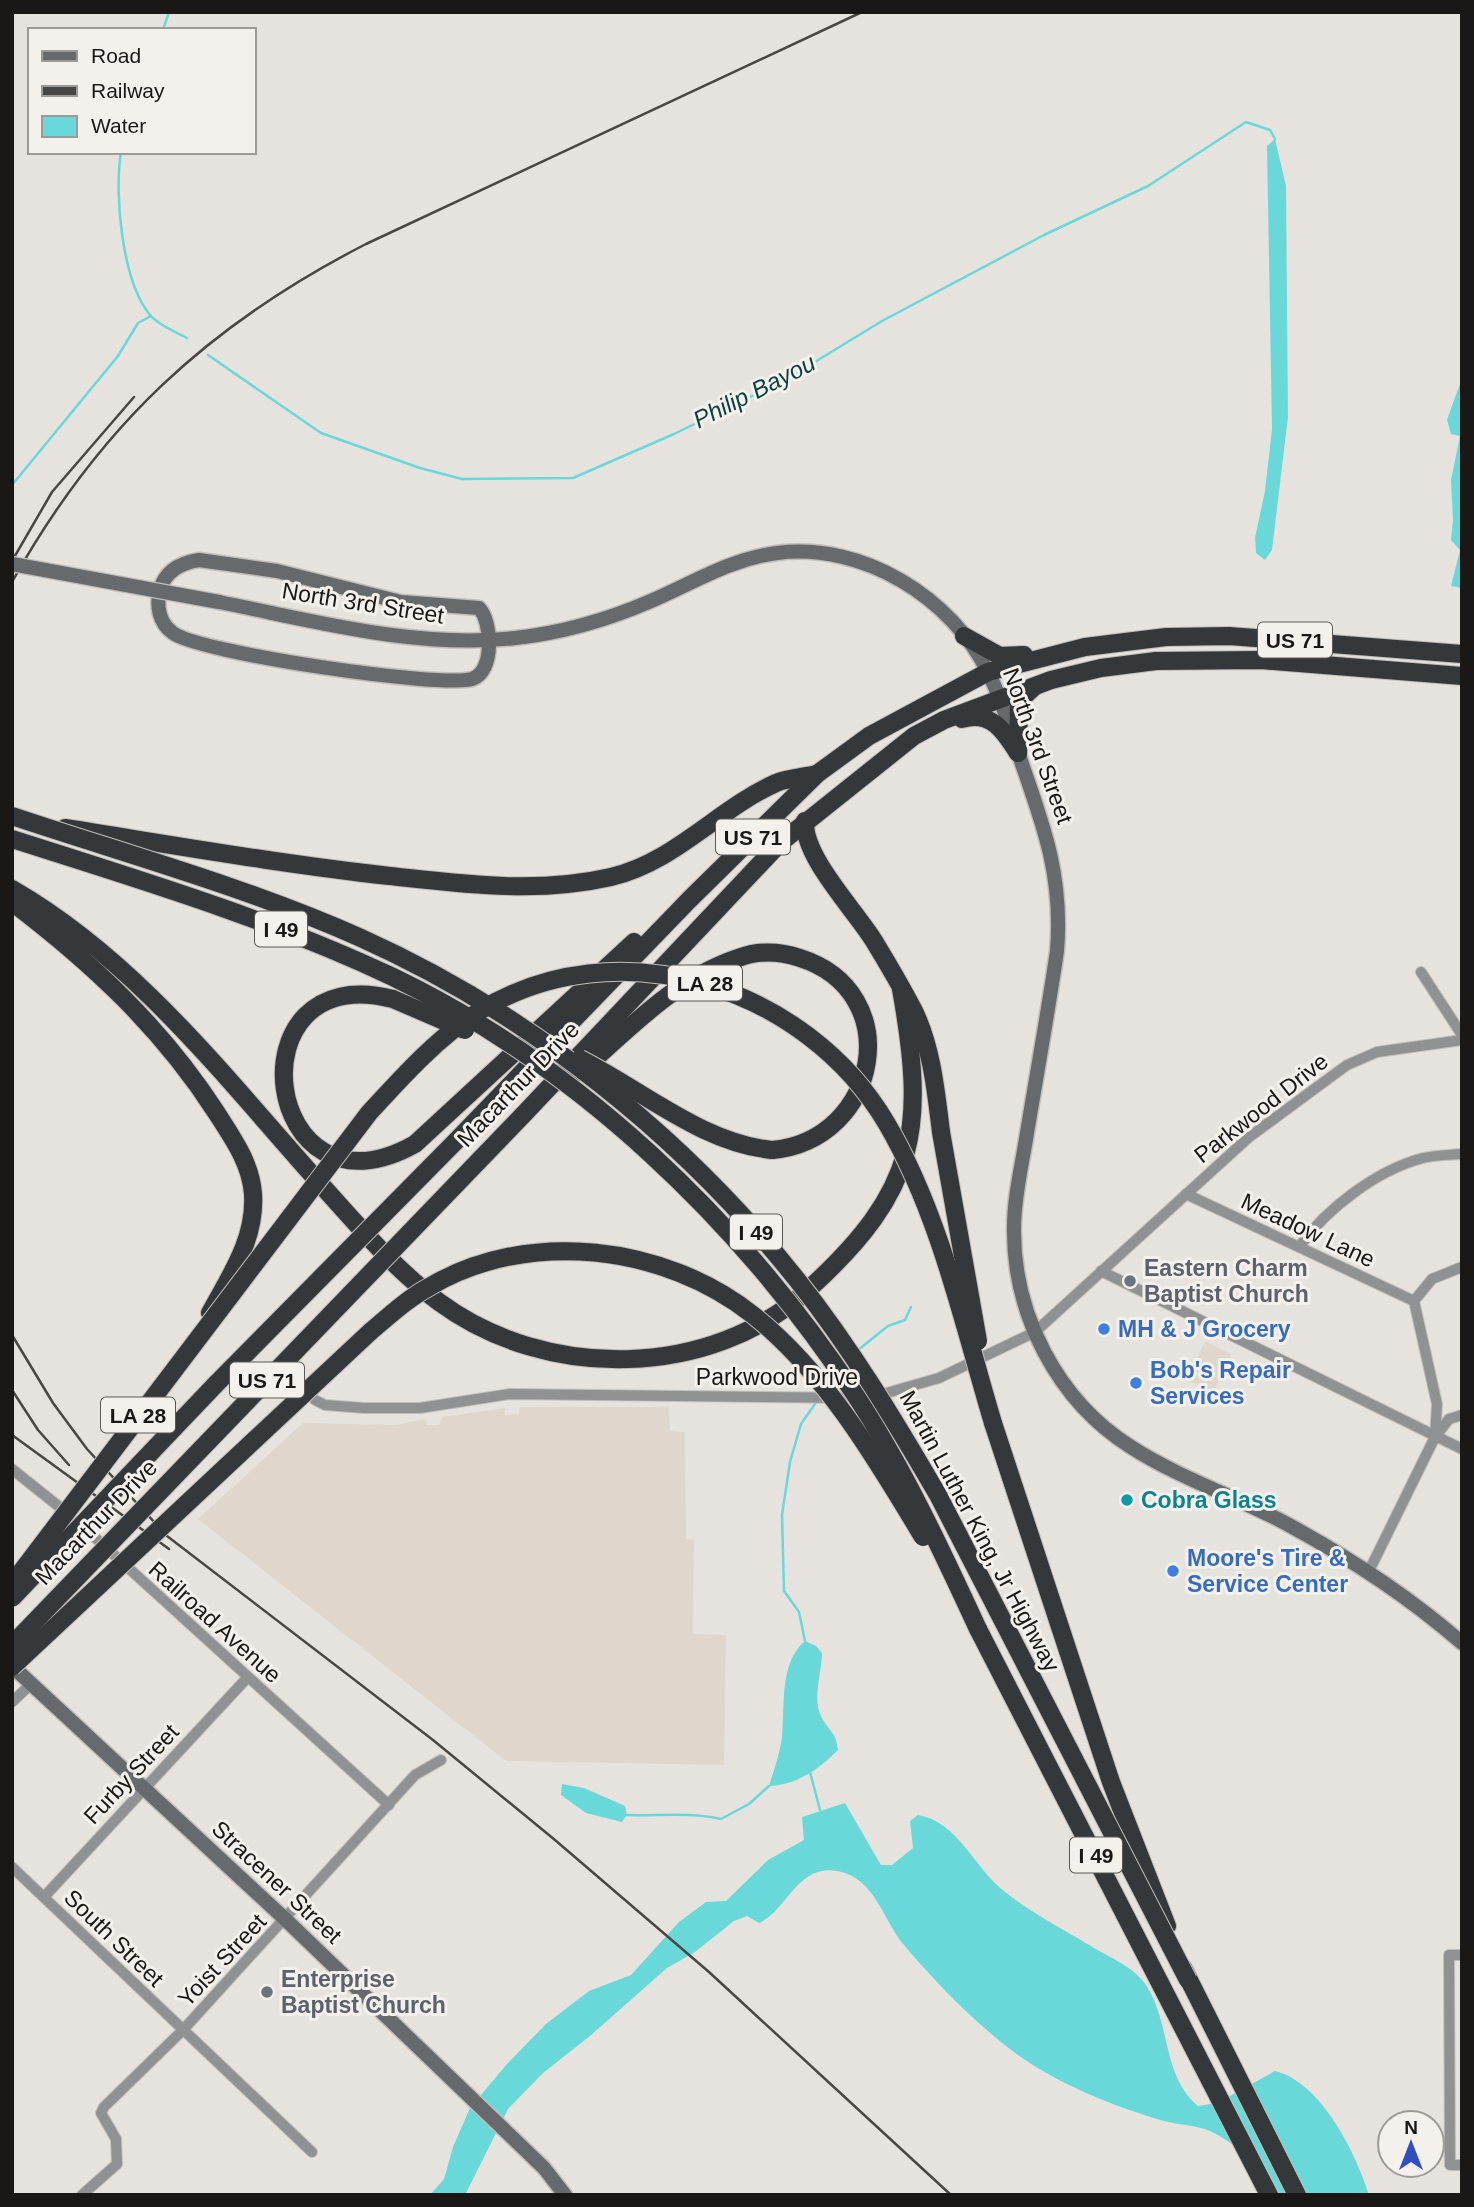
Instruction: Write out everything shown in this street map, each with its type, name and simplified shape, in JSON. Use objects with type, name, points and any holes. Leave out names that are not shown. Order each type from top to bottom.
[{"type":"highway","points":[[964,635],[991,652],[1011,656],[1119,641]]},
{"type":"highway","name":"US 71","points":[[1119,641],[1230,636],[1462,654]]},
{"type":"highway","name":"Macarthur Drive","points":[[12,1598],[206,1394],[460,1138],[689,900],[817,774],[869,736],[988,672],[1052,654],[1119,641]]},
{"type":"highway","name":"Macarthur Drive","points":[[12,1645],[524,1115],[780,843],[914,736],[998,697],[1040,683],[1130,664],[1229,659],[1462,676]]},
{"type":"highway","points":[[1018,753],[1020,701],[1023,694],[1040,683]]},
{"type":"highway","points":[[914,736],[980,716],[997,724],[1018,753]]},
{"type":"highway","points":[[21,819],[333,869],[503,887],[579,883],[614,876],[664,856],[777,783],[817,774]]},
{"type":"highway","name":"Martin Luther King, Jr Highway","points":[[21,819],[267,900],[314,918],[412,963],[537,1037],[685,1156],[783,1262],[853,1356],[939,1495],[1297,2195]]},
{"type":"highway","points":[[805,821],[805,835],[816,857],[873,940],[901,989],[915,1014],[929,1055],[993,1423],[1111,1782],[1188,1980]]},
{"type":"highway","name":"Martin Luther King, Jr Highway","points":[[12,839],[278,928],[404,983],[533,1059],[610,1121],[700,1202],[805,1324],[855,1394],[898,1467],[1267,2195]]},
{"type":"highway","points":[[12,889],[70,929],[114,964],[180,1027],[348,1215],[425,1291],[466,1320],[520,1342],[589,1357],[620,1359],[679,1355],[719,1345],[742,1334],[802,1296],[855,1242],[884,1202],[909,1149],[913,1125],[914,1066],[901,989]]},
{"type":"highway","points":[[533,1059],[393,999],[366,993],[329,999],[299,1023],[290,1038],[282,1074],[283,1091],[296,1125],[319,1150],[339,1158],[379,1159],[395,1155],[415,1144],[658,919],[689,900]]},
{"type":"highway","points":[[12,902],[87,961],[155,1030],[202,1090],[241,1153],[253,1195],[251,1225],[237,1265],[197,1337]]},
{"type":"highway","points":[[524,1115],[547,1100],[684,982],[738,958],[778,952],[818,965],[840,982],[860,1013],[868,1047],[861,1086],[839,1121],[814,1139],[772,1150],[739,1145],[709,1132],[537,1037]]},
{"type":"highway","name":"LA 28","points":[[12,1584],[369,1113],[447,1036],[478,1012],[511,995],[552,980],[589,973],[645,971],[705,983],[756,1003],[800,1030],[848,1071],[887,1123],[915,1180],[931,1220],[993,1423]]},
{"type":"highway","points":[[12,1666],[192,1496],[370,1332],[407,1302],[429,1287],[483,1263],[571,1252],[608,1254],[655,1264],[733,1300],[765,1325],[837,1405],[870,1451],[978,1629]]},
{"type":"street","name":"North 3rd Street","points":[[12,564],[393,634],[487,640],[537,635],[595,622],[649,602],[734,562],[790,552],[826,554],[885,571],[929,600],[964,635],[988,672],[1054,862],[1059,913],[1055,965],[1014,1227],[1019,1274],[1035,1332],[1073,1398],[1115,1437],[1147,1457],[1289,1525],[1369,1571],[1433,1617],[1462,1643]]},
{"type":"street","points":[[199,560],[226,563],[277,571],[401,603],[479,608],[486,621],[487,640],[487,664],[484,670],[472,679],[383,676],[195,643],[170,631],[162,621],[158,600],[163,580],[177,566],[199,560]]},
{"type":"street","points":[[1421,972],[1462,1037]]},
{"type":"street","name":"Parkwood Drive","points":[[315,1400],[325,1405],[398,1408],[420,1408],[510,1394],[822,1400],[871,1397],[939,1378],[1035,1332],[1248,1138],[1360,1057],[1462,1037]]},
{"type":"street","points":[[1300,1247],[1314,1227],[1335,1208],[1400,1167],[1424,1158],[1462,1154]]},
{"type":"street","name":"Meadow Lane","points":[[1186,1194],[1414,1301]]},
{"type":"street","points":[[1436,1437],[1437,1404],[1414,1301],[1432,1279],[1462,1267]]},
{"type":"street","points":[[1101,1271],[1462,1449]]},
{"type":"street","points":[[1369,1571],[1436,1437],[1449,1419],[1462,1415]]},
{"type":"street","name":"Railroad Avenue","points":[[12,1469],[44,1492],[389,1805]]},
{"type":"street","name":"Stracener Street","points":[[12,1666],[285,1919],[519,2143],[544,2168],[565,2195]]},
{"type":"street","name":"Furby Street","points":[[44,1897],[247,1678]]},
{"type":"street","points":[[12,1702],[31,1684]]},
{"type":"street","name":"Yoist Street","points":[[82,2195],[117,2164],[116,2139],[101,2113],[104,2107],[182,2031],[415,1775],[441,1760]]},
{"type":"street","name":"South Street","points":[[12,1867],[312,2152]]},
{"type":"street","points":[[1462,1955],[1449,1955],[1450,2165],[1462,2165]]},
{"type":"street","points":[[1450,2058],[1462,2058]]},
{"type":"shaded area","points":[[1205,1341],[1231,1354],[1214,1392],[1187,1380]]},
{"type":"shaded area","points":[[520,1407],[669,1407],[670,1431],[685,1432],[686,1539],[694,1539],[693,1634],[726,1635],[724,1765],[506,1761],[198,1519],[303,1423],[396,1425],[425,1419],[427,1425],[439,1425],[442,1417],[505,1408],[505,1415],[519,1414]]},
{"type":"water","points":[[1275,139],[1286,186],[1288,417],[1272,550],[1265,560],[1256,553],[1255,538],[1265,491],[1272,429],[1267,146]]},
{"type":"water","points":[[1462,378],[1462,588],[1451,586],[1460,550],[1451,540],[1451,480],[1460,436],[1451,434],[1447,420]]},
{"type":"water","points":[[805,1641],[816,1646],[822,1653],[817,1693],[818,1709],[835,1739],[838,1750],[807,1775],[789,1783],[769,1786],[781,1743],[787,1673],[797,1650]]},
{"type":"water","points":[[562,1784],[584,1788],[625,1806],[627,1815],[622,1822],[586,1813],[561,1795]]},
{"type":"water","points":[[845,1803],[881,1865],[892,1865],[913,1848],[910,1821],[918,1815],[932,1819],[954,1835],[989,1877],[1010,1896],[1133,1971],[1152,1996],[1177,2078],[1198,2106],[1217,2103],[1275,2071],[1292,2078],[1307,2089],[1322,2104],[1346,2140],[1369,2195],[1281,2195],[1249,2159],[1221,2136],[1205,2129],[1164,2121],[1124,2108],[1045,2072],[1010,2049],[941,1987],[897,1936],[865,1886],[845,1873],[829,1870],[805,1879],[769,1917],[759,1923],[747,1916],[734,1921],[695,1952],[667,1968],[590,2036],[543,2073],[508,2109],[465,2195],[430,2195],[444,2179],[453,2147],[470,2108],[546,2024],[589,1991],[631,1975],[679,1922],[706,1902],[726,1901],[768,1860],[804,1840],[802,1817]]},
{"type":"waterway","name":"Philip Bayou","points":[[164,28],[169,12]]},
{"type":"waterway","name":"Philip Bayou","points":[[208,355],[321,433],[420,468],[462,479],[573,478],[674,434],[787,379],[882,321],[1044,235],[1148,186],[1246,122],[1270,130],[1275,139]]},
{"type":"waterway","name":"Philip Bayou","points":[[121,154],[119,190],[122,237],[133,281],[140,300],[153,319],[187,338]]},
{"type":"waterway","points":[[12,485],[118,356],[138,323],[151,316]]},
{"type":"waterway","name":"Philip Bayou","points":[[858,1350],[888,1326],[905,1320],[911,1307]]},
{"type":"waterway","name":"Philip Bayou","points":[[805,1641],[799,1612],[784,1591],[782,1515],[790,1462],[801,1424],[817,1401]]},
{"type":"waterway","name":"Philip Bayou","points":[[810,1772],[820,1810]]},
{"type":"waterway","points":[[627,1815],[686,1815],[721,1819],[749,1804],[769,1786]]},
{"type":"railway","points":[[12,582],[46,526],[82,475],[121,428],[162,385],[207,345],[256,309],[309,275],[366,244],[862,12]]},
{"type":"railway","points":[[12,561],[52,492],[134,397]]},
{"type":"railway","points":[[12,1335],[53,1403],[87,1449],[167,1536],[433,1740],[555,1840],[709,1972],[951,2195]]},
{"type":"railway","points":[[12,1390],[38,1430],[69,1465]]},
{"type":"railway","points":[[12,1435],[169,1549]]},
{"type":"place","name":"Eastern Charm Baptist Church","points":[[1130,1281]]},
{"type":"place","name":"MH & J Grocery","points":[[1104,1329]]},
{"type":"place","name":"Bob's Repair Services","points":[[1136,1383]]},
{"type":"place","name":"Cobra Glass","points":[[1127,1500]]},
{"type":"place","name":"Moore's Tire & Service Center","points":[[1173,1571]]},
{"type":"place","name":"Enterprise Baptist Church","points":[[267,1992]]}]
